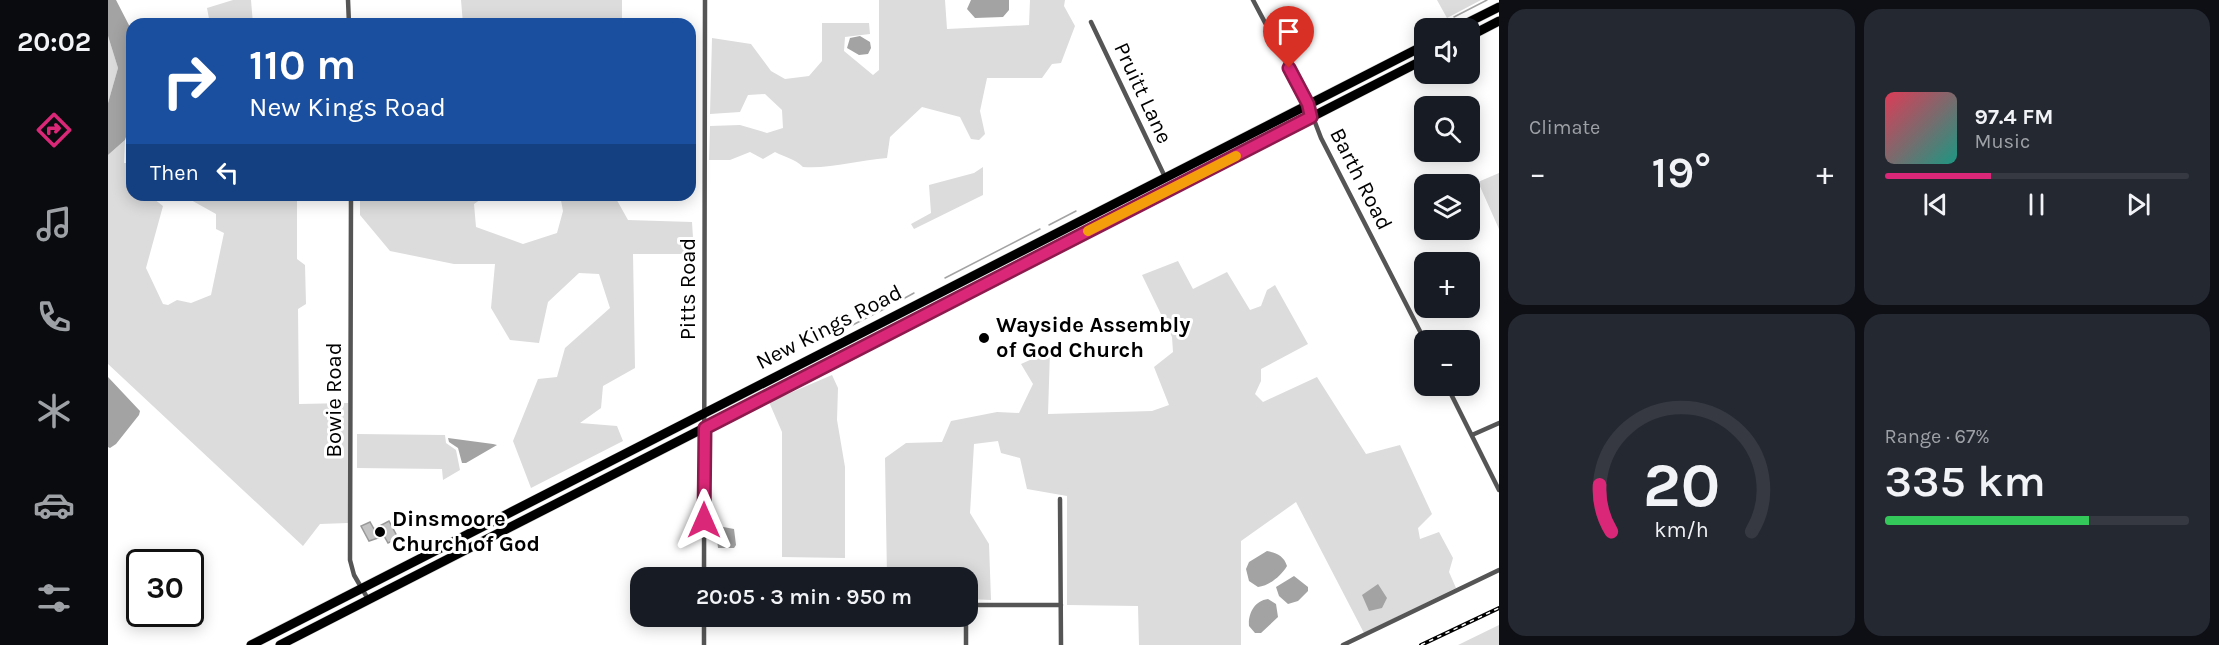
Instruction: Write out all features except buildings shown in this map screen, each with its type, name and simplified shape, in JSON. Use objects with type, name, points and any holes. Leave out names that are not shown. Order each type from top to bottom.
[{"type":"highway","points":[[1477,18],[1499,7]]},
{"type":"highway","points":[[1480,31],[1499,21]]},
{"type":"highway","name":"New Kings Road","points":[[251,645],[1414,51]]},
{"type":"highway","name":"New Kings Road","points":[[280,645],[1414,65]]},
{"type":"street","points":[[348,0],[349,18]]},
{"type":"street","name":"Pitts Road","points":[[704,567],[705,0]]},
{"type":"street","name":"Barth Road","points":[[1253,0],[1308,104],[1311,117],[1419,330]]},
{"type":"street","name":"Pruitt Lane","points":[[1091,22],[1165,178]]},
{"type":"street","name":"Bowie Road","points":[[351,201],[350,560],[354,575],[369,599]]},
{"type":"street","points":[[1104,208],[1110,220]]},
{"type":"street","points":[[903,312],[909,323]]},
{"type":"street","points":[[1453,396],[1499,490]]},
{"type":"street","points":[[1473,435],[1499,423]]},
{"type":"street","points":[[1060,499],[1061,645]]},
{"type":"street","points":[[529,503],[535,514]]},
{"type":"street","points":[[1343,645],[1499,570]]},
{"type":"street","points":[[978,605],[1061,605]]},
{"type":"street","points":[[316,612],[324,622]]},
{"type":"street","points":[[704,627],[704,645]]},
{"type":"street","points":[[966,627],[966,645]]},
{"type":"shaded area","points":[[108,0],[116,0],[126,19],[126,137],[108,155],[108,103],[118,68],[108,36]]},
{"type":"shaded area","points":[[233,0],[251,0],[252,18],[209,18],[207,8]]},
{"type":"shaded area","points":[[461,0],[622,0],[622,18],[462,18]]},
{"type":"shaded area","points":[[879,0],[945,0],[947,29],[1029,25],[1030,0],[1065,0],[1064,6],[1075,26],[1061,63],[1052,64],[1042,78],[987,78],[980,111],[985,134],[979,140],[971,139],[960,117],[922,107],[890,137],[887,158],[813,167],[803,167],[775,152],[763,159],[750,152],[730,160],[709,160],[710,126],[740,125],[767,133],[783,128],[782,110],[765,94],[748,95],[740,112],[710,114],[712,38],[751,44],[771,71],[785,79],[809,76],[822,61],[822,23],[869,23],[870,34],[845,37],[844,51],[873,75],[879,70]]},
{"type":"shaded area","points":[[971,0],[1009,0],[1009,10],[1003,17],[975,18],[967,9]]},
{"type":"shaded area","points":[[1437,0],[1481,0],[1447,18]]},
{"type":"shaded area","points":[[1298,12],[1307,23],[1297,33],[1284,35],[1279,22]]},
{"type":"shaded area","points":[[108,36],[118,68],[108,103]]},
{"type":"shaded area","points":[[860,36],[870,42],[871,48],[868,54],[859,55],[847,48],[850,38]]},
{"type":"shaded area","points":[[125,140],[126,201],[157,201],[163,206],[146,268],[163,304],[168,305],[177,300],[191,303],[211,295],[224,233],[216,229],[216,214],[193,201],[297,201],[297,259],[305,265],[306,304],[298,309],[299,404],[348,403],[348,523],[320,524],[303,546],[108,364],[108,155]]},
{"type":"shaded area","points":[[983,167],[983,195],[914,229],[911,224],[931,213],[929,185],[974,173]]},
{"type":"shaded area","points":[[1499,173],[1499,229],[1480,186],[1480,181]]},
{"type":"shaded area","points":[[360,201],[478,201],[474,204],[476,227],[523,244],[557,233],[563,211],[561,201],[617,201],[628,220],[692,222],[694,254],[633,254],[635,368],[603,386],[601,408],[580,423],[617,426],[623,441],[531,488],[513,441],[538,379],[557,377],[565,348],[610,308],[599,274],[579,273],[548,302],[539,343],[510,340],[491,308],[495,264],[454,264],[390,251],[360,215]]},
{"type":"shaded area","points":[[1178,261],[1193,289],[1227,272],[1250,310],[1261,306],[1267,290],[1275,285],[1308,344],[1261,369],[1261,381],[1255,394],[1263,402],[1317,377],[1366,454],[1400,445],[1432,514],[1418,528],[1420,539],[1439,532],[1453,558],[1449,572],[1456,588],[1364,633],[1296,502],[1241,541],[1241,645],[1139,645],[1138,606],[1067,605],[1067,496],[1027,489],[1020,458],[1001,453],[998,441],[974,444],[970,513],[989,544],[991,600],[978,599],[978,567],[887,567],[885,458],[906,443],[942,442],[951,421],[997,412],[1019,413],[1033,384],[1021,364],[1050,351],[1048,414],[1152,411],[1169,405],[1154,367],[1173,352],[1172,337],[1142,275]]},
{"type":"shaded area","points":[[832,375],[838,388],[837,420],[845,467],[845,558],[782,557],[782,432],[769,402]]},
{"type":"shaded area","points":[[108,377],[140,411],[116,444],[110,448],[108,447]]},
{"type":"shaded area","points":[[357,434],[445,435],[446,443],[456,450],[460,470],[443,480],[442,469],[357,468]]},
{"type":"shaded area","points":[[448,438],[497,445],[466,463],[462,463],[458,448],[449,442]]},
{"type":"shaded area","points":[[718,526],[734,529],[736,545],[734,548],[718,548],[716,531]]},
{"type":"shaded area","points":[[1267,551],[1280,556],[1287,566],[1274,580],[1258,587],[1249,581],[1246,569],[1249,562]]},
{"type":"shaded area","points":[[1294,576],[1308,587],[1308,591],[1298,601],[1288,604],[1279,596],[1276,587]]},
{"type":"shaded area","points":[[1378,584],[1387,598],[1382,608],[1369,611],[1362,595]]},
{"type":"shaded area","points":[[1268,599],[1276,604],[1278,617],[1261,633],[1255,633],[1249,626],[1251,613],[1259,602]]},
{"type":"shaded area","points":[[1499,625],[1499,645],[1458,645]]},
{"type":"waterway","points":[[1454,17],[1487,0]]},
{"type":"waterway","points":[[1049,225],[1076,211]]},
{"type":"waterway","points":[[945,278],[1040,229]]},
{"type":"waterway","points":[[903,299],[914,293]]},
{"type":"waterway","points":[[831,336],[884,309]]},
{"type":"railway","points":[[1421,645],[1499,608]]},
{"type":"slow traffic","points":[[1088,231],[1236,156]]},
{"type":"place","name":"Wayside Assembly of God Church","points":[[984,338]]},
{"type":"place","name":"Dinsmoore Church of God","points":[[380,532]]},
{"type":"route","points":[[704,520],[705,428],[1311,117],[1308,104],[1289,68]]}]
